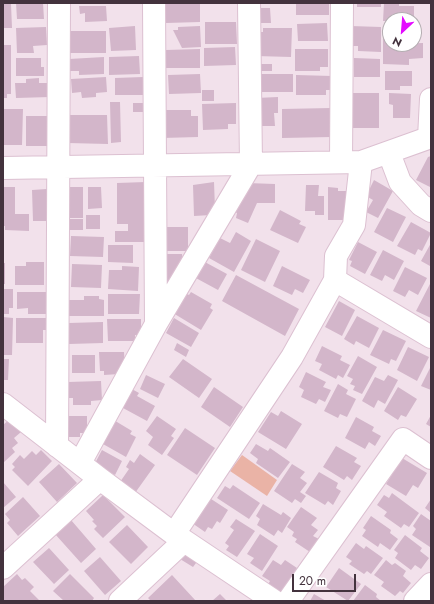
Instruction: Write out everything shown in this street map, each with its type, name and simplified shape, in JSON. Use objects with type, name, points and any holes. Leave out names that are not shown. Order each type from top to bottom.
[{"type":"street","points":[[57,446],[59,3]]},
{"type":"street","points":[[154,3],[156,324]]},
{"type":"street","points":[[80,463],[156,324],[251,164],[249,3]]},
{"type":"street","points":[[120,601],[179,537],[292,357],[335,280],[336,256],[354,225],[342,3]]},
{"type":"street","points":[[3,168],[351,162],[389,153],[430,138],[431,99]]},
{"type":"street","points":[[389,153],[400,182],[421,205],[431,211]]},
{"type":"street","points":[[335,280],[431,337]]},
{"type":"street","points":[[3,404],[100,479],[179,537],[274,601]]},
{"type":"street","points":[[288,601],[403,439],[431,458]]},
{"type":"street","points":[[6,559],[100,479]]},
{"type":"street","points":[[415,601],[431,584]]},
{"type":"shaded area","points":[[242,455],[277,480],[267,496],[230,471]]},
{"type":"building","points":[[16,3],[43,3],[44,19],[17,19]]},
{"type":"building","points":[[166,3],[200,3],[200,22],[166,23]]},
{"type":"building","points":[[296,3],[329,3],[329,15],[296,15]]},
{"type":"building","points":[[357,3],[381,3],[381,7],[357,7]]},
{"type":"building","points":[[384,3],[399,3],[399,6],[414,6],[414,12],[384,12]]},
{"type":"building","points":[[3,4],[11,4],[12,28],[3,28]]},
{"type":"building","points":[[79,6],[106,6],[107,21],[85,22],[85,13],[80,14]]},
{"type":"building","points":[[255,8],[270,8],[271,23],[255,23]]},
{"type":"building","points":[[205,22],[236,22],[237,44],[205,44]]},
{"type":"building","points":[[327,23],[328,41],[298,41],[297,24]]},
{"type":"building","points":[[135,26],[136,50],[111,51],[109,28]]},
{"type":"building","points":[[200,26],[201,47],[182,48],[173,30],[178,30],[178,27]]},
{"type":"building","points":[[350,26],[381,27],[381,52],[358,51],[358,46],[350,46]]},
{"type":"building","points":[[46,27],[47,45],[33,46],[34,53],[17,53],[16,28]]},
{"type":"building","points":[[263,28],[292,28],[291,57],[256,56],[256,32],[263,32]]},
{"type":"building","points":[[70,31],[106,31],[106,53],[70,53]]},
{"type":"building","points":[[423,43],[423,58],[409,59],[409,65],[383,64],[383,52],[422,52]]},
{"type":"building","points":[[3,45],[11,45],[11,94],[7,94],[7,98],[3,98]]},
{"type":"building","points":[[235,47],[236,65],[204,66],[204,48]]},
{"type":"building","points":[[200,49],[200,68],[166,68],[166,50]]},
{"type":"building","points":[[295,49],[328,49],[328,67],[320,67],[320,71],[295,71]]},
{"type":"building","points":[[139,56],[140,74],[109,75],[109,57]]},
{"type":"building","points":[[104,57],[104,74],[79,75],[79,71],[70,71],[69,59]]},
{"type":"building","points":[[16,58],[41,58],[41,67],[44,67],[44,76],[16,76]]},
{"type":"building","points":[[354,58],[380,59],[380,77],[354,77]]},
{"type":"building","points":[[256,64],[272,64],[272,71],[256,71]]},
{"type":"building","points":[[385,71],[412,71],[412,86],[400,86],[400,90],[385,90]]},
{"type":"building","points":[[200,74],[201,93],[169,94],[168,75]]},
{"type":"building","points":[[261,74],[293,74],[293,92],[261,92]]},
{"type":"building","points":[[296,75],[332,76],[332,90],[326,90],[326,95],[296,95]]},
{"type":"building","points":[[106,77],[107,92],[96,93],[96,97],[82,98],[81,92],[72,93],[71,79]]},
{"type":"building","points":[[143,77],[143,95],[115,95],[115,78]]},
{"type":"building","points":[[39,78],[39,83],[50,83],[50,97],[16,98],[15,83],[26,83],[26,79]]},
{"type":"building","points":[[202,90],[214,90],[214,101],[202,101]]},
{"type":"building","points":[[350,93],[379,93],[379,128],[350,128]]},
{"type":"building","points":[[389,93],[411,94],[410,118],[393,118],[393,105],[389,104]]},
{"type":"building","points":[[278,97],[278,113],[274,113],[275,126],[256,126],[256,98]]},
{"type":"building","points":[[110,102],[120,102],[121,142],[111,143]]},
{"type":"building","points":[[133,103],[146,103],[146,112],[133,112]]},
{"type":"building","points":[[236,103],[236,124],[228,124],[228,129],[203,130],[202,104]]},
{"type":"building","points":[[331,108],[331,137],[282,138],[282,109]]},
{"type":"building","points":[[3,109],[23,109],[22,145],[3,145]]},
{"type":"building","points":[[161,110],[191,110],[191,116],[198,116],[198,137],[162,138]]},
{"type":"building","points":[[68,115],[107,115],[108,144],[68,143]]},
{"type":"building","points":[[26,116],[51,116],[51,146],[26,146]]},
{"type":"building","points":[[431,156],[430,187],[416,180],[428,157]]},
{"type":"building","points":[[374,180],[393,191],[378,218],[366,212],[373,200],[366,196]]},
{"type":"building","points":[[146,182],[146,242],[115,242],[115,231],[128,231],[128,224],[117,224],[117,183]]},
{"type":"building","points":[[214,182],[215,209],[211,215],[194,216],[193,185]]},
{"type":"building","points":[[247,183],[275,184],[275,203],[257,203],[248,223],[236,218],[237,213],[233,211]]},
{"type":"building","points":[[306,185],[319,185],[318,196],[324,196],[324,215],[315,215],[315,211],[305,211]]},
{"type":"building","points":[[3,187],[15,187],[15,214],[29,214],[29,231],[5,230],[5,226],[3,226]]},
{"type":"building","points":[[66,187],[83,187],[83,218],[67,218]]},
{"type":"building","points":[[88,187],[101,187],[102,208],[88,209]]},
{"type":"building","points":[[328,187],[338,188],[338,191],[348,191],[347,208],[344,208],[344,220],[328,220]]},
{"type":"building","points":[[47,189],[53,221],[33,221],[32,190]]},
{"type":"building","points":[[387,208],[406,217],[393,242],[374,232]]},
{"type":"building","points":[[280,210],[301,221],[299,224],[306,227],[298,243],[270,230]]},
{"type":"building","points":[[86,215],[100,215],[100,229],[86,229]]},
{"type":"building","points":[[68,219],[83,219],[83,230],[68,230]]},
{"type":"building","points":[[411,222],[431,233],[422,251],[418,249],[415,255],[397,246]]},
{"type":"building","points":[[161,227],[188,227],[188,251],[161,251]]},
{"type":"building","points":[[236,232],[251,241],[234,272],[209,258],[220,238],[230,243]]},
{"type":"building","points":[[71,236],[104,237],[103,257],[70,256]]},
{"type":"building","points":[[256,239],[280,251],[265,282],[241,270]]},
{"type":"building","points":[[358,242],[377,252],[365,274],[350,266],[352,261],[349,260]]},
{"type":"building","points":[[431,243],[431,265],[430,266],[421,261]]},
{"type":"building","points":[[108,245],[133,245],[133,263],[108,262]]},
{"type":"building","points":[[383,250],[404,261],[394,280],[385,275],[382,281],[370,275]]},
{"type":"building","points":[[160,254],[182,254],[183,264],[169,290],[161,290]]},
{"type":"building","points":[[203,261],[227,274],[218,290],[194,277]]},
{"type":"building","points":[[26,262],[44,262],[44,285],[15,285],[15,266],[26,266]]},
{"type":"building","points":[[3,263],[5,263],[5,284],[3,284]]},
{"type":"building","points":[[72,264],[102,265],[101,288],[71,287]]},
{"type":"building","points":[[122,266],[139,267],[138,291],[108,289],[109,270],[122,270]]},
{"type":"building","points":[[282,266],[310,280],[303,293],[295,289],[292,295],[273,286]]},
{"type":"building","points":[[405,267],[427,278],[418,295],[409,290],[405,297],[393,291]]},
{"type":"building","points":[[236,275],[299,309],[285,336],[222,301]]},
{"type":"building","points":[[431,282],[431,318],[416,311]]},
{"type":"building","points":[[3,289],[13,289],[13,308],[9,308],[9,314],[3,314]]},
{"type":"building","points":[[17,292],[47,292],[47,314],[28,314],[28,308],[17,309]]},
{"type":"building","points":[[191,292],[212,304],[210,308],[213,310],[201,330],[173,313],[185,293],[189,295]]},
{"type":"building","points":[[108,294],[140,294],[139,314],[108,314]]},
{"type":"building","points":[[84,296],[99,296],[99,299],[104,300],[104,316],[69,316],[69,300],[84,300]]},
{"type":"building","points":[[339,301],[355,310],[342,336],[325,327]]},
{"type":"building","points":[[357,316],[379,328],[369,348],[356,341],[354,345],[344,339]]},
{"type":"building","points":[[3,317],[13,318],[12,355],[3,355]]},
{"type":"building","points":[[16,318],[47,318],[47,330],[43,330],[43,343],[16,343]]},
{"type":"building","points":[[174,318],[199,333],[191,347],[166,333]]},
{"type":"building","points":[[107,319],[141,319],[141,335],[135,335],[135,341],[108,341]]},
{"type":"building","points":[[103,322],[103,343],[69,344],[69,323]]},
{"type":"building","points":[[383,330],[406,341],[396,361],[391,359],[389,364],[370,355]]},
{"type":"building","points":[[177,343],[189,350],[186,357],[174,350]]},
{"type":"building","points":[[322,346],[342,356],[340,360],[350,365],[343,378],[338,375],[336,379],[319,370],[322,364],[315,361]]},
{"type":"building","points":[[408,347],[429,357],[417,381],[397,370]]},
{"type":"building","points":[[99,352],[124,352],[125,369],[119,374],[104,375],[104,371],[100,371]]},
{"type":"building","points":[[72,355],[95,355],[95,373],[72,373]]},
{"type":"building","points":[[358,356],[377,367],[362,394],[353,390],[355,386],[350,384],[353,379],[347,376]]},
{"type":"building","points":[[3,359],[9,359],[8,380],[3,380]]},
{"type":"building","points":[[183,359],[212,379],[199,398],[169,377]]},
{"type":"building","points":[[431,366],[431,390],[421,386]]},
{"type":"building","points":[[306,372],[326,382],[323,387],[331,390],[325,402],[319,399],[316,404],[301,397],[304,390],[299,387]]},
{"type":"building","points":[[146,375],[165,384],[158,398],[140,389]]},
{"type":"building","points":[[388,375],[398,380],[385,404],[378,400],[374,408],[362,401],[375,377],[384,381]]},
{"type":"building","points":[[101,381],[102,400],[91,401],[91,405],[73,405],[73,398],[69,398],[68,382]]},
{"type":"building","points":[[338,384],[348,390],[346,394],[356,399],[347,417],[340,414],[338,418],[324,411]]},
{"type":"building","points":[[214,387],[243,407],[230,427],[201,407]]},
{"type":"building","points":[[398,387],[417,399],[406,417],[401,415],[398,420],[384,411]]},
{"type":"building","points":[[130,388],[139,393],[137,396],[155,406],[147,421],[123,408]]},
{"type":"building","points":[[281,411],[302,424],[286,449],[258,432],[271,412],[278,416]]},
{"type":"building","points":[[431,415],[431,427],[426,424]]},
{"type":"building","points":[[67,416],[87,416],[87,433],[80,433],[80,437],[67,437]]},
{"type":"building","points":[[157,416],[176,429],[171,436],[174,438],[162,455],[148,445],[153,437],[146,431]]},
{"type":"building","points":[[356,417],[374,427],[372,431],[381,436],[375,446],[369,442],[365,449],[345,438]]},
{"type":"building","points":[[10,419],[21,432],[14,438],[18,443],[12,448],[15,452],[3,463],[3,425]]},
{"type":"building","points":[[112,419],[132,431],[130,434],[136,437],[126,457],[103,444],[108,435],[104,433]]},
{"type":"building","points":[[185,428],[215,448],[197,475],[167,455]]},
{"type":"building","points":[[256,444],[268,451],[270,448],[290,462],[278,478],[256,463],[258,459],[250,453]]},
{"type":"building","points":[[336,446],[357,458],[354,462],[361,466],[352,480],[347,476],[344,480],[323,467]]},
{"type":"building","points":[[41,450],[52,461],[28,486],[12,470],[15,467],[12,464],[20,455],[24,459],[32,451],[36,455]]},
{"type":"building","points":[[102,450],[122,461],[115,475],[94,465]]},
{"type":"building","points":[[140,454],[155,465],[135,493],[120,482],[129,469],[126,467],[130,460],[134,463]]},
{"type":"building","points":[[402,458],[427,473],[418,488],[413,485],[406,496],[386,484]]},
{"type":"building","points":[[59,464],[77,483],[57,502],[39,482]]},
{"type":"building","points":[[292,464],[305,472],[300,478],[307,483],[300,492],[306,496],[301,503],[295,499],[292,503],[274,491]]},
{"type":"building","points":[[319,472],[338,483],[336,488],[341,491],[333,505],[328,501],[325,505],[305,493]]},
{"type":"building","points":[[3,482],[16,497],[3,508]]},
{"type":"building","points":[[233,485],[260,503],[249,519],[217,498],[225,486],[230,489]]},
{"type":"building","points":[[392,493],[419,513],[409,527],[404,524],[401,528],[384,516],[387,512],[377,505],[384,495],[389,498]]},
{"type":"building","points":[[103,495],[125,517],[103,538],[94,529],[97,526],[86,511]]},
{"type":"building","points":[[23,497],[40,516],[18,536],[7,523],[10,520],[5,514]]},
{"type":"building","points":[[208,497],[228,510],[220,523],[217,521],[212,529],[208,527],[205,532],[192,523]]},
{"type":"building","points":[[431,499],[431,513],[425,508]]},
{"type":"building","points":[[263,504],[281,515],[283,512],[291,518],[282,533],[278,530],[274,536],[257,525],[260,519],[256,516]]},
{"type":"building","points":[[301,507],[317,518],[311,525],[318,530],[313,536],[319,539],[310,552],[295,542],[297,539],[292,536],[294,532],[287,527]]},
{"type":"building","points":[[421,514],[431,521],[430,547],[412,535],[416,529],[413,526]]},
{"type":"building","points":[[371,516],[391,530],[390,533],[398,539],[390,550],[380,543],[378,547],[362,536],[366,530],[363,528]]},
{"type":"building","points":[[236,519],[255,531],[237,557],[226,550],[229,546],[225,543],[234,530],[230,527]]},
{"type":"building","points":[[71,520],[96,549],[81,563],[55,534]]},
{"type":"building","points":[[127,525],[148,547],[131,564],[109,542]]},
{"type":"building","points":[[260,534],[278,546],[262,571],[250,563],[254,558],[247,554]]},
{"type":"building","points":[[405,535],[422,548],[420,551],[429,558],[421,569],[415,565],[411,570],[395,558],[398,553],[394,550]]},
{"type":"building","points":[[356,543],[364,549],[366,546],[383,558],[371,574],[367,571],[364,574],[349,564],[352,561],[346,557]]},
{"type":"building","points":[[49,548],[69,570],[54,584],[33,562]]},
{"type":"building","points":[[186,551],[199,559],[193,567],[180,559]]},
{"type":"building","points":[[100,557],[121,581],[105,595],[84,571]]},
{"type":"building","points":[[273,560],[281,565],[285,560],[297,568],[281,593],[276,589],[273,593],[266,588],[270,581],[262,576]]},
{"type":"building","points":[[386,560],[392,565],[395,563],[406,571],[403,576],[411,583],[403,593],[400,591],[395,596],[381,586],[384,582],[374,575]]},
{"type":"building","points":[[339,568],[361,584],[348,601],[326,587]]},
{"type":"building","points":[[17,574],[22,580],[25,578],[34,587],[30,591],[40,601],[3,601],[3,587]]},
{"type":"building","points":[[70,574],[94,598],[92,601],[64,601],[53,591]]},
{"type":"building","points":[[172,575],[196,601],[151,601],[148,598]]},
{"type":"building","points":[[365,585],[377,594],[376,597],[381,601],[353,601]]},
{"type":"building","points":[[220,594],[227,601],[212,601]]},
{"type":"building","points":[[314,594],[326,601],[310,601]]}]
